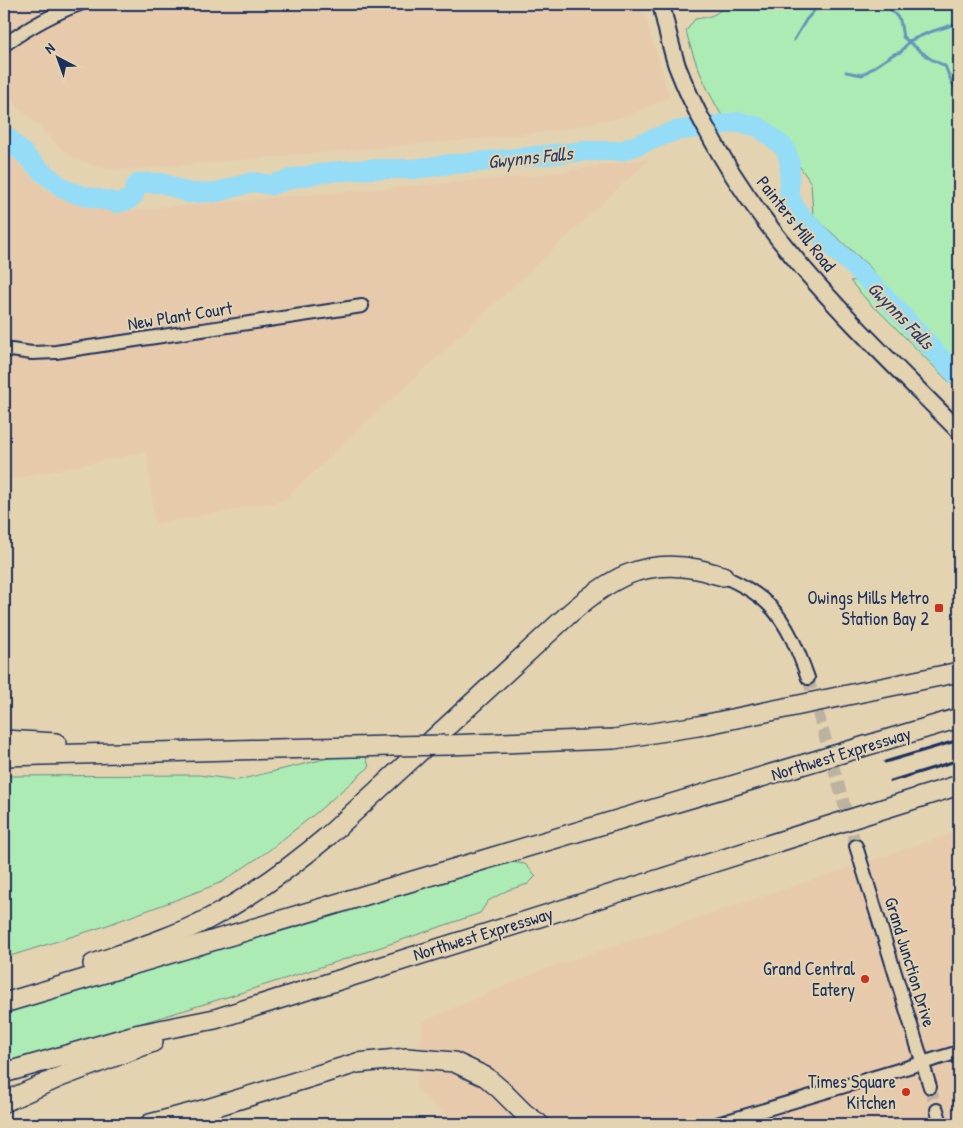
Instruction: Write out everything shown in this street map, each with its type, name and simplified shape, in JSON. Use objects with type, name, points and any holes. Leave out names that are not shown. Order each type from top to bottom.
[{"type":"highway","points":[[4,994],[134,950],[175,934],[207,919],[268,883],[328,836],[569,614],[608,583],[640,569],[654,567],[695,569],[723,576]]},
{"type":"highway","points":[[4,756],[614,739],[717,723],[959,672]]},
{"type":"highway","name":"Northwest Expressway","points":[[4,1003],[959,718]]},
{"type":"highway","points":[[4,740],[185,751]]},
{"type":"highway","name":"Northwest Expressway","points":[[4,1073],[135,1035],[215,1019],[959,785]]},
{"type":"highway","points":[[4,1102],[60,1077],[215,1019]]},
{"type":"highway","points":[[150,1124],[207,1109],[357,1063],[407,1058],[454,1062],[486,1077],[524,1113],[539,1124]]},
{"type":"main road","name":"Painters Mill Road","points":[[661,4],[667,33],[678,67],[694,104],[716,149],[755,209],[818,287],[959,431]]},
{"type":"street","points":[[4,46],[58,8],[80,4]]},
{"type":"street","name":"New Plant Court","points":[[4,349],[56,352],[362,306]]},
{"type":"street","points":[[723,576],[742,585],[770,606],[800,653],[808,678]]},
{"type":"street","name":"Grand Junction Drive","points":[[856,846],[930,1087]]},
{"type":"street","points":[[717,1124],[959,1052]]},
{"type":"street","points":[[937,1110],[941,1124]]},
{"type":"shaded area","points":[[4,4],[643,4],[669,98],[623,117],[555,131],[139,169],[116,170],[99,168],[71,157],[4,92]]},
{"type":"shaded area","points":[[4,149],[50,192],[89,208],[113,211],[539,175],[651,158],[283,501],[155,524],[146,452],[4,481]]},
{"type":"shaded area","points":[[959,831],[959,1124],[461,1124],[444,1114],[416,1088],[422,1022],[541,970]]},
{"type":"green space","points":[[726,4],[959,4],[959,56],[952,59],[959,74],[959,392],[874,308],[850,281],[879,279],[869,266],[813,214],[811,183],[777,133],[765,123],[724,119],[702,76],[686,31],[695,19],[712,15]]},
{"type":"green space","points":[[333,757],[366,757],[369,767],[268,851],[222,882],[102,927],[4,958],[4,776],[199,775],[238,780]]},
{"type":"green space","points":[[511,862],[525,864],[536,876],[528,884],[508,890],[488,901],[480,913],[243,992],[4,1062],[4,1010]]},
{"type":"waterway","points":[[794,40],[806,20],[820,4]]},
{"type":"waterway","points":[[886,4],[900,20],[903,37],[929,58],[945,66],[959,94]]},
{"type":"waterway","points":[[846,72],[862,75],[894,54],[901,52],[909,41],[959,23]]},
{"type":"waterway","name":"Gwynns Falls","points":[[4,134],[40,170],[64,189],[80,195],[118,203],[128,200],[134,195],[135,187],[139,183],[162,183],[188,193],[217,192],[253,182],[271,185],[294,178],[328,172],[413,169],[585,151],[621,151],[675,131],[739,122],[759,127],[785,148],[790,163],[789,195],[797,211],[824,240],[887,299],[959,378]]},
{"type":"tunnel","points":[[808,678],[856,846]]},
{"type":"tunnel","points":[[930,1087],[937,1110]]},
{"type":"railway","points":[[885,762],[959,740]]},
{"type":"railway","points":[[891,781],[959,760]]},
{"type":"place","name":"Owings Mills Metro Station Bay 2","points":[[939,608]]},
{"type":"place","name":"Grand Central Eatery","points":[[865,979]]},
{"type":"place","name":"Times Square Kitchen","points":[[906,1092]]}]
